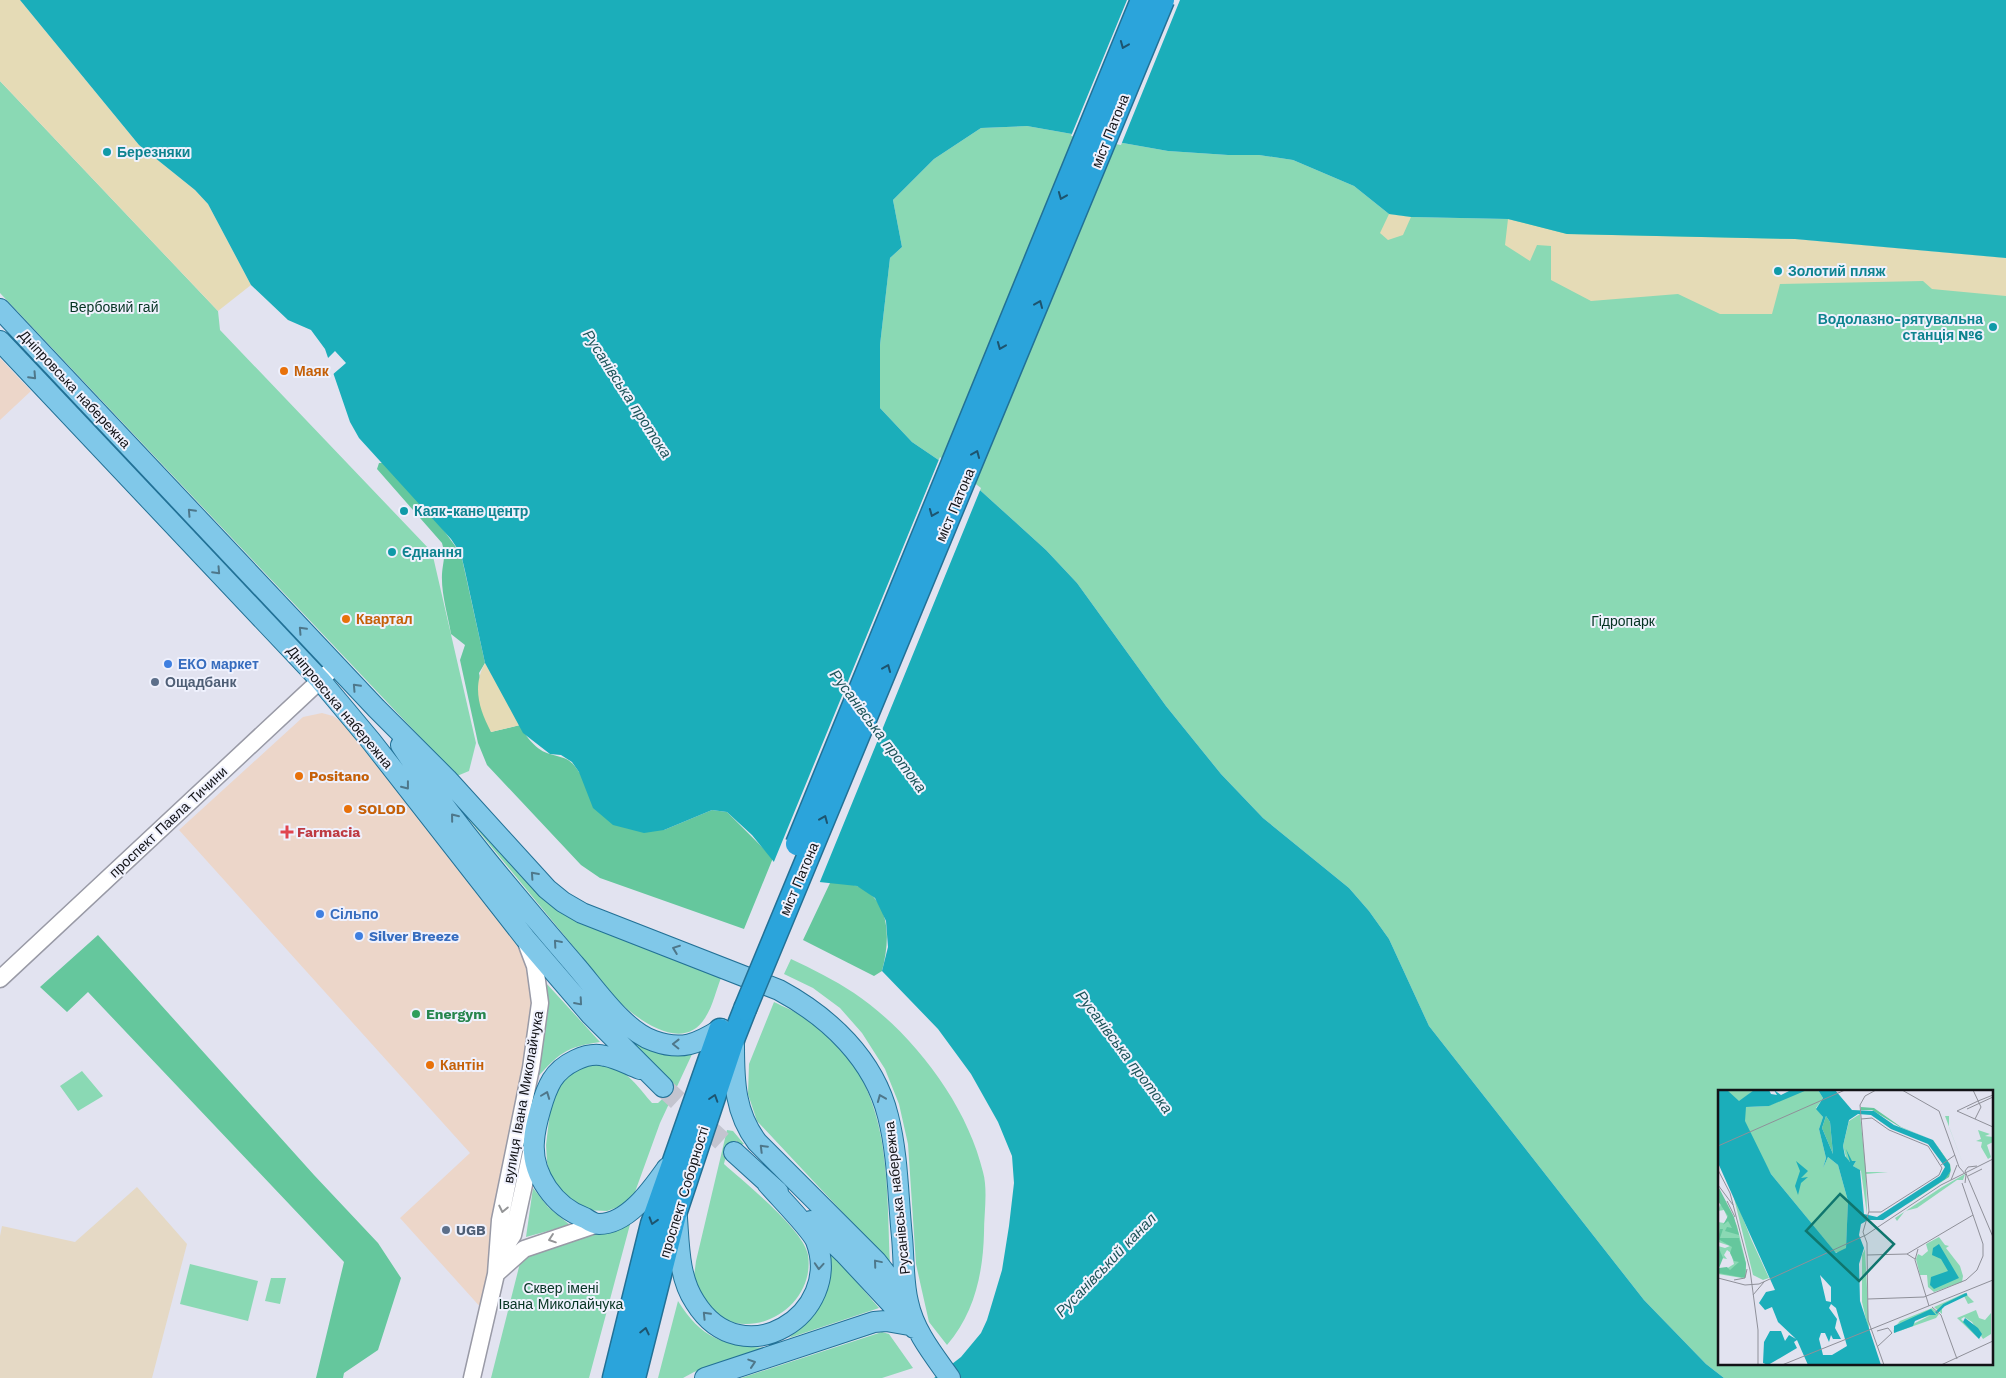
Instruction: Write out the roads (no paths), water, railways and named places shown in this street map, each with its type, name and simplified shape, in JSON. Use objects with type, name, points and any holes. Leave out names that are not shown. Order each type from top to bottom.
[{"type":"highway","name":"міст Патона","points":[[732,1021],[1142,0]]},
{"type":"highway","name":"міст Патона","points":[[732,1021],[1163,0]]},
{"type":"highway","name":"проспект Соборності","points":[[614,1378],[652,1224],[674,1158],[732,1021]]},
{"type":"highway","name":"проспект Соборності","points":[[634,1378],[676,1211],[732,1021]]},
{"type":"main road","name":"Дніпровська набережна","points":[[0,309],[376,708],[447,779],[547,889],[563,902],[582,913],[779,990]]},
{"type":"main road","name":"Дніпровська набережна","points":[[0,341],[320,680],[371,741],[524,938],[591,1015],[663,1087]]},
{"type":"main road","name":"Дніпровська набережна","points":[[376,708],[431,790],[621,1018],[637,1033],[653,1041],[674,1046],[698,1043],[732,1021]]},
{"type":"main road","name":"Русанівська набережна","points":[[779,990],[806,1005],[832,1026],[856,1052],[874,1078],[888,1115],[894,1144],[907,1301],[917,1333]]},
{"type":"main road","name":"Русанівська набережна","points":[[732,1021],[734,1084],[746,1127],[757,1142],[876,1261],[907,1301]]},
{"type":"main road","name":"вулиця Івана Миколайчука","points":[[533,1142],[544,1101],[553,1079],[565,1066],[583,1057],[604,1055],[647,1072]]},
{"type":"main road","points":[[533,1142],[536,1163],[545,1187],[560,1204],[574,1214],[598,1224],[614,1219],[637,1207],[649,1195],[674,1158]]},
{"type":"main road","name":"Русанівська набережна","points":[[734,1152],[844,1254],[917,1333],[950,1378]]},
{"type":"main road","points":[[676,1211],[680,1258],[686,1282],[694,1301],[719,1328],[733,1335],[763,1336],[785,1328],[804,1312],[817,1287],[821,1261],[816,1239],[767,1183]]},
{"type":"main road","points":[[705,1378],[874,1322],[886,1321],[917,1333]]},
{"type":"street","name":"проспект Павла Тичини","points":[[0,980],[336,665]]},
{"type":"street","name":"вулиця Івана Миколайчука","points":[[472,1378],[496,1274],[499,1257],[500,1220],[531,1068],[540,1003],[535,966],[524,938]]},
{"type":"street","name":"вулиця Івана Миколайчука","points":[[499,1257],[513,1235],[533,1142]]},
{"type":"street","points":[[496,1274],[524,1249],[598,1224]]},
{"type":"water","points":[[20,0],[2006,0],[2006,258],[1795,239],[1567,234],[1508,219],[1411,217],[1389,214],[1354,186],[1293,160],[1259,155],[1168,151],[1027,126],[981,128],[934,159],[893,200],[902,247],[890,258],[880,345],[880,408],[912,442],[971,482],[1046,550],[1077,583],[1166,706],[1221,774],[1263,818],[1349,888],[1369,911],[1389,939],[1429,1026],[1644,1300],[1706,1364],[1724,1378],[934,1378],[961,1357],[981,1333],[987,1320],[1002,1270],[1009,1226],[1014,1183],[1012,1156],[998,1122],[971,1074],[938,1029],[882,971],[888,947],[886,921],[875,898],[857,886],[791,879],[782,872],[752,835],[727,812],[712,810],[664,830],[644,833],[613,825],[593,808],[579,772],[572,762],[561,755],[550,754],[523,733],[485,663],[461,554],[451,539],[359,438],[350,422],[325,349],[311,330],[288,320],[251,285],[208,204],[195,190],[139,145]]},
{"type":"tunnel","points":[[663,1087],[734,1152]]},
{"type":"place","name":"Березняки","points":[[107,152]]},
{"type":"place","name":"Золотий пляж","points":[[1778,271]]},
{"type":"place","name":"Водолазно-рятувальна станція №6","points":[[1993,327]]},
{"type":"place","name":"Маяк","points":[[284,371]]},
{"type":"place","name":"Каяк-кане центр","points":[[404,511]]},
{"type":"place","name":"Єднання","points":[[392,552]]},
{"type":"place","name":"Квартал","points":[[346,619]]},
{"type":"place","name":"ЕКО маркет","points":[[168,664]]},
{"type":"place","name":"Ощадбанк","points":[[155,682]]},
{"type":"place","name":"Positano","points":[[299,776]]},
{"type":"place","name":"SOLOD","points":[[348,809]]},
{"type":"place","name":"Farmacia","points":[[287,832]]},
{"type":"place","name":"Сільпо","points":[[320,914]]},
{"type":"place","name":"Silver Breeze","points":[[359,936]]},
{"type":"place","name":"Energym","points":[[416,1014]]},
{"type":"place","name":"Кантін","points":[[430,1065]]},
{"type":"place","name":"UGB","points":[[446,1230]]},
{"type":"park label","name":"Вербовий гай","points":[[114,307]]},
{"type":"park label","name":"Гідропарк","points":[[1623,621]]},
{"type":"park label","name":"Сквер імені Івана Миколайчука","points":[[561,1296]]},
{"type":"water label","name":"Русанівська протока","points":[[627,394]]},
{"type":"water label","name":"Русанівська протока","points":[[878,731]]},
{"type":"water label","name":"Русанівська протока","points":[[1124,1052]]},
{"type":"water label","name":"Русанівський канал","points":[[1106,1265]]}]
